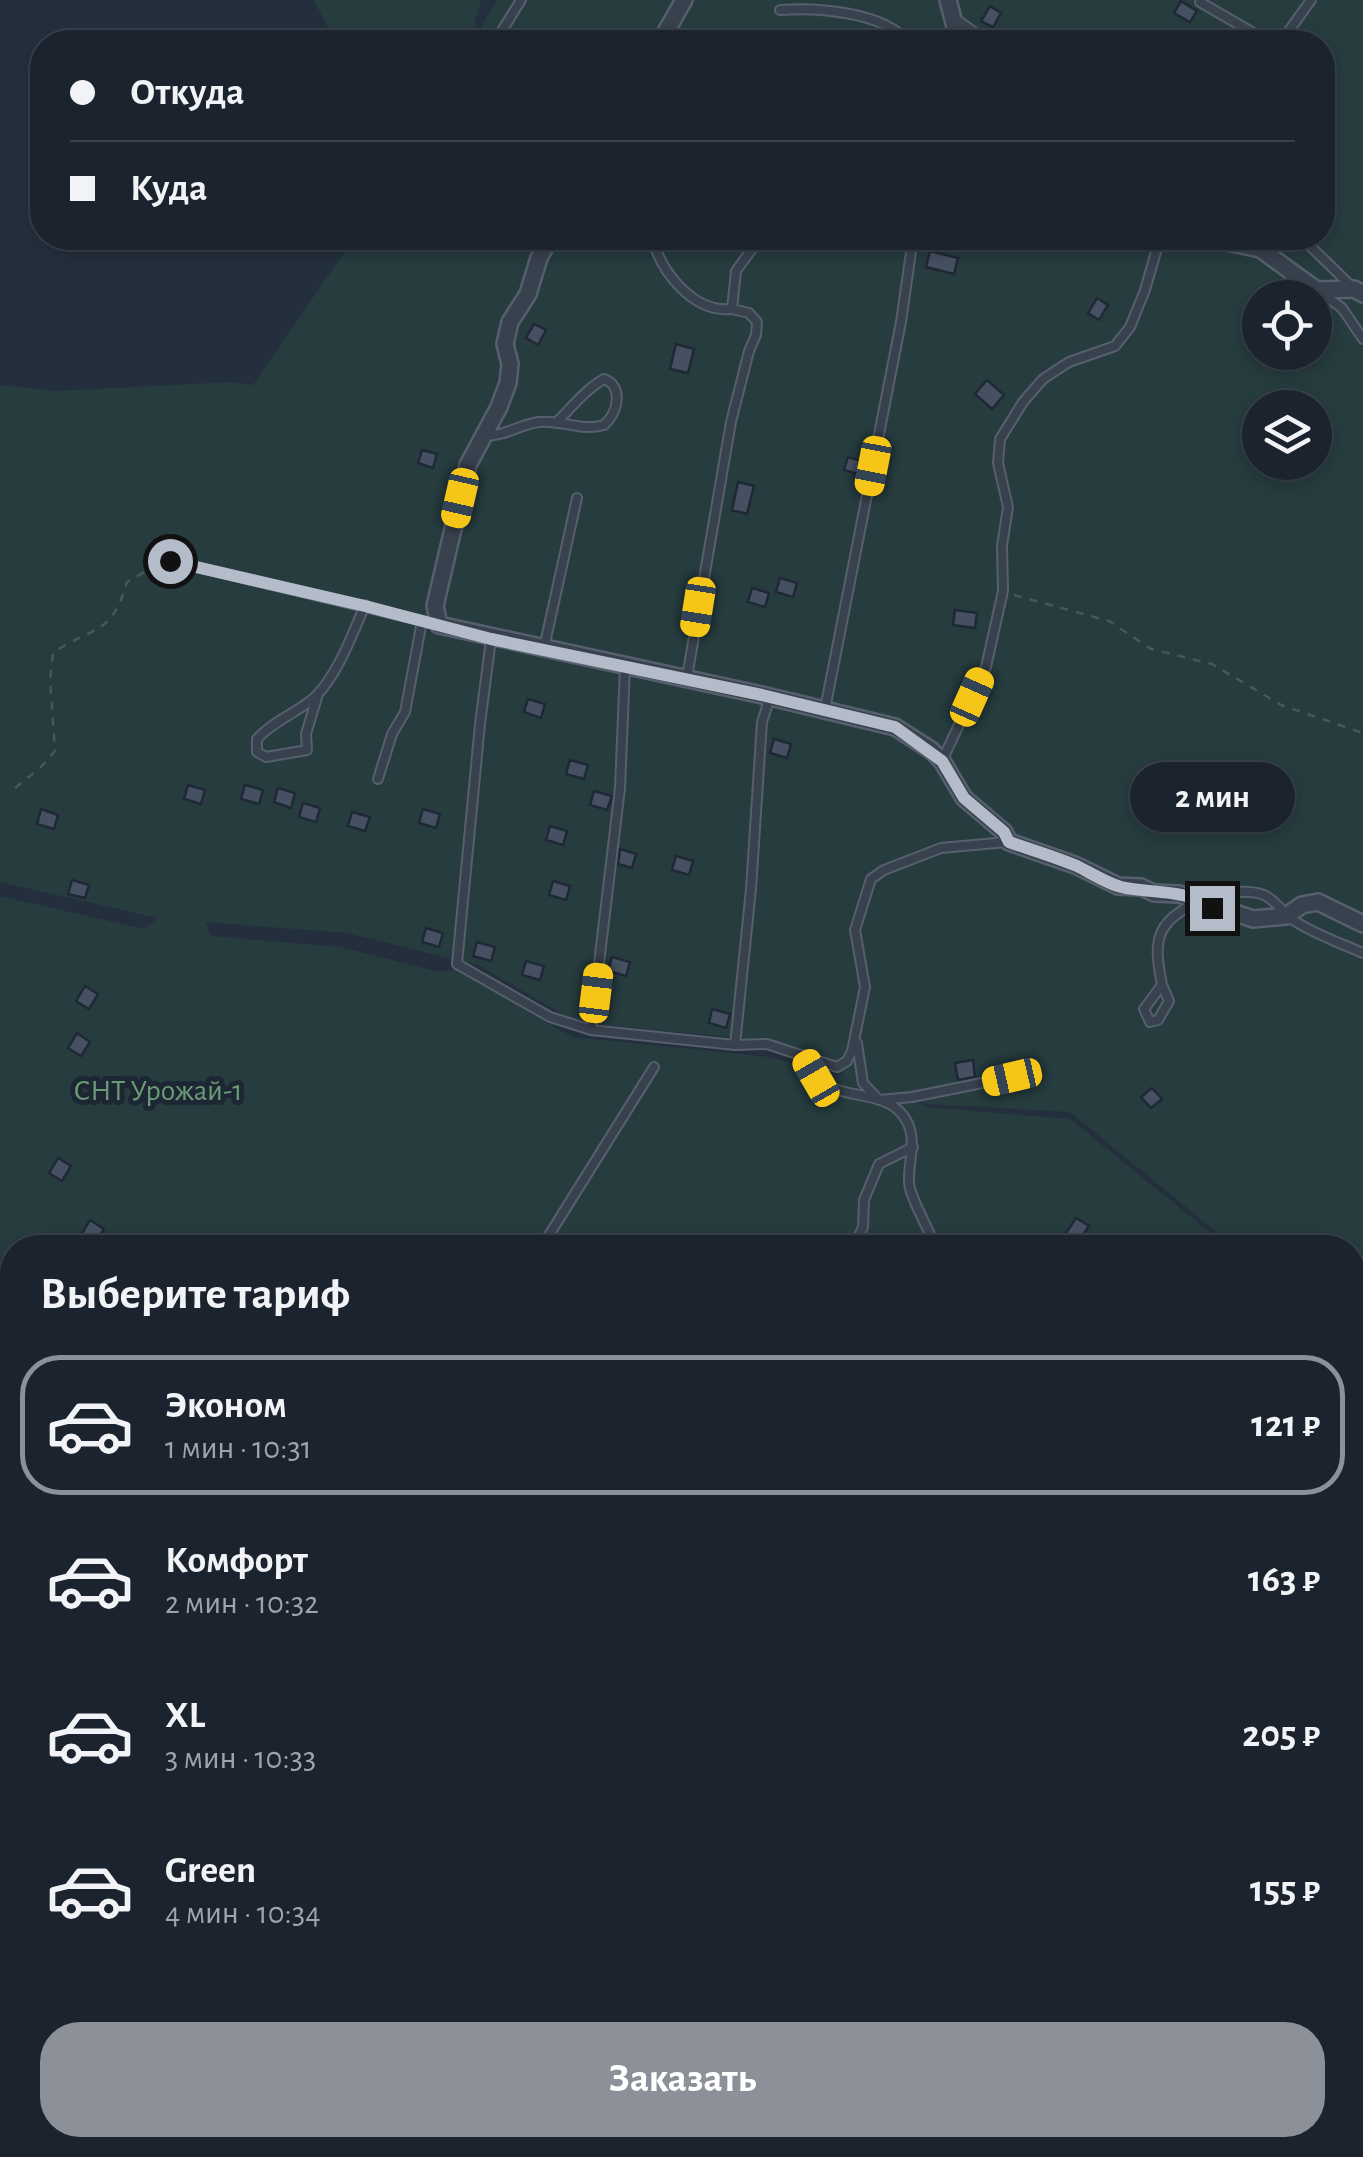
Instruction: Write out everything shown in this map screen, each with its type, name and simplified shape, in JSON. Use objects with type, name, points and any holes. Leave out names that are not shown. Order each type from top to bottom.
[{"type":"street","points":[[667,30],[684,0]]},
{"type":"street","points":[[948,0],[956,30]]},
{"type":"street","points":[[543,250],[528,294],[510,322],[506,344],[508,382],[500,407],[468,465],[435,606],[439,625],[895,727],[942,761],[964,798],[1004,832],[1009,842],[1075,865],[1118,886],[1179,894],[1254,919],[1286,916],[1302,905],[1318,902],[1363,924]]},
{"type":"street","points":[[1263,250],[1303,280]]},
{"type":"street","points":[[1332,291],[1359,292]]},
{"type":"lane","points":[[502,30],[520,0]]},
{"type":"lane","points":[[1289,30],[1310,0]]},
{"type":"lane","points":[[1200,2],[1248,30]]},
{"type":"lane","points":[[780,10],[808,8],[845,13],[894,30]]},
{"type":"lane","points":[[952,17],[971,30]]},
{"type":"lane","points":[[657,250],[665,271],[688,294],[722,310],[748,313],[757,322],[731,422],[686,680]]},
{"type":"lane","points":[[732,309],[736,271],[751,250]]},
{"type":"lane","points":[[824,710],[912,250]]},
{"type":"lane","points":[[942,761],[986,667],[1003,591],[1002,546],[1008,507],[998,463],[1000,438],[1043,379],[1069,362],[1116,346],[1130,327],[1157,250]]},
{"type":"lane","points":[[1315,250],[1359,292]]},
{"type":"lane","points":[[1332,301],[1342,308],[1363,339]]},
{"type":"lane","points":[[483,436],[512,434],[536,422],[576,428],[604,425],[614,411],[617,397],[611,380],[591,386],[556,423]]},
{"type":"lane","points":[[544,648],[577,498]]},
{"type":"lane","points":[[156,557],[439,625]]},
{"type":"lane","points":[[318,694],[265,731],[257,740],[258,752],[266,757],[306,750],[306,734],[318,694],[365,606]]},
{"type":"lane","points":[[378,779],[392,734],[405,712],[422,621]]},
{"type":"lane","points":[[491,639],[458,964],[550,1018],[591,1030],[735,1045],[767,1044],[837,1067],[847,1060],[865,986],[855,930],[871,879],[941,848],[1009,842]]},
{"type":"lane","points":[[591,1030],[620,788],[626,667]]},
{"type":"lane","points":[[735,1045],[751,890],[762,722],[770,697]]},
{"type":"lane","points":[[1162,985],[1159,935],[1167,922],[1221,892],[1258,893],[1270,898],[1286,916],[1363,953]]},
{"type":"lane","points":[[855,1034],[863,1083],[879,1100],[900,1112],[910,1132],[908,1185],[931,1235]]},
{"type":"lane","points":[[803,1055],[816,1078],[848,1096],[879,1100],[912,1098],[1012,1077]]},
{"type":"lane","points":[[549,1235],[654,1067]]},
{"type":"lane","points":[[860,1235],[864,1200],[879,1164],[912,1147]]},
{"type":"path","points":[[15,788],[55,751],[50,680],[54,653],[74,639],[100,630],[119,610],[127,582],[170,561]]},
{"type":"path","points":[[1003,591],[1109,621],[1151,649],[1212,664],[1281,705],[1363,733]]},
{"type":"green space","points":[[314,0],[481,0],[475,21],[478,30],[329,30]]},
{"type":"green space","name":"СНТ Урожай-1","points":[[497,0],[1363,0],[1363,1235],[1220,1235],[1070,1112],[927,1104],[904,1095],[927,1107],[1070,1119],[1213,1235],[0,1235],[0,896],[144,929],[158,918],[0,882],[0,385],[56,391],[232,382],[253,385],[346,250],[1335,250],[1335,30],[479,30]],"holes":[[[206,922],[347,933],[480,966],[576,1022],[769,1041],[844,1073],[838,1076],[769,1057],[572,1037],[518,1006],[488,974],[457,969],[439,972],[341,947],[211,936]]]},
{"type":"building","points":[[1181,1],[1197,11],[1190,22],[1174,13]]},
{"type":"building","points":[[990,6],[1001,13],[993,27],[981,21]]},
{"type":"building","points":[[930,251],[958,258],[954,274],[926,267]]},
{"type":"building","points":[[1097,298],[1108,305],[1099,320],[1088,313]]},
{"type":"building","points":[[534,324],[546,330],[538,345],[526,338]]},
{"type":"building","points":[[676,344],[694,349],[688,373],[670,369]]},
{"type":"building","points":[[987,380],[1004,395],[992,409],[975,394]]},
{"type":"building","points":[[422,450],[437,454],[433,468],[418,463]]},
{"type":"building","points":[[848,457],[862,461],[858,474],[844,470]]},
{"type":"building","points":[[738,482],[754,486],[747,514],[732,510]]},
{"type":"building","points":[[780,578],[797,583],[793,597],[776,592]]},
{"type":"building","points":[[752,588],[769,593],[765,607],[748,602]]},
{"type":"building","points":[[955,610],[977,613],[975,628],[953,625]]},
{"type":"building","points":[[528,699],[545,704],[541,718],[524,712]]},
{"type":"building","points":[[774,739],[791,744],[787,758],[770,753]]},
{"type":"building","points":[[570,760],[588,765],[584,779],[566,774]]},
{"type":"building","points":[[188,785],[205,790],[201,804],[184,799]]},
{"type":"building","points":[[245,785],[263,790],[259,804],[241,799]]},
{"type":"building","points":[[278,788],[295,793],[291,808],[274,802]]},
{"type":"building","points":[[594,791],[612,796],[607,810],[590,805]]},
{"type":"building","points":[[303,803],[320,808],[316,822],[299,817]]},
{"type":"building","points":[[41,809],[58,815],[54,829],[37,824]]},
{"type":"building","points":[[423,809],[440,814],[436,828],[419,823]]},
{"type":"building","points":[[352,812],[370,817],[365,831],[348,826]]},
{"type":"building","points":[[550,826],[567,831],[563,845],[546,840]]},
{"type":"building","points":[[620,849],[636,854],[632,868],[618,864]]},
{"type":"building","points":[[676,856],[693,861],[689,875],[672,870]]},
{"type":"building","points":[[72,880],[89,885],[85,898],[68,894]]},
{"type":"building","points":[[553,881],[570,886],[566,900],[549,895]]},
{"type":"building","points":[[426,928],[443,933],[439,947],[422,942]]},
{"type":"building","points":[[477,942],[495,947],[491,961],[473,956]]},
{"type":"building","points":[[612,957],[630,962],[626,976],[608,971]]},
{"type":"building","points":[[526,961],[544,966],[540,980],[522,975]]},
{"type":"building","points":[[85,986],[98,994],[89,1009],[76,1001]]},
{"type":"building","points":[[712,1009],[730,1014],[726,1028],[709,1023]]},
{"type":"building","points":[[77,1033],[90,1042],[81,1056],[68,1048]]},
{"type":"building","points":[[973,1060],[975,1077],[958,1080],[955,1063]]},
{"type":"building","points":[[1152,1088],[1162,1099],[1151,1108],[1141,1097]]},
{"type":"building","points":[[58,1158],[71,1166],[62,1181],[49,1173]]},
{"type":"building","points":[[1076,1218],[1089,1226],[1083,1235],[1066,1233]]},
{"type":"building","points":[[90,1220],[104,1229],[100,1235],[81,1235]]},
{"type":"route","points":[[170,561],[491,639],[895,727],[942,761],[964,798],[1004,832],[1009,842],[1075,865],[1118,886],[1179,894],[1212,908]]}]
